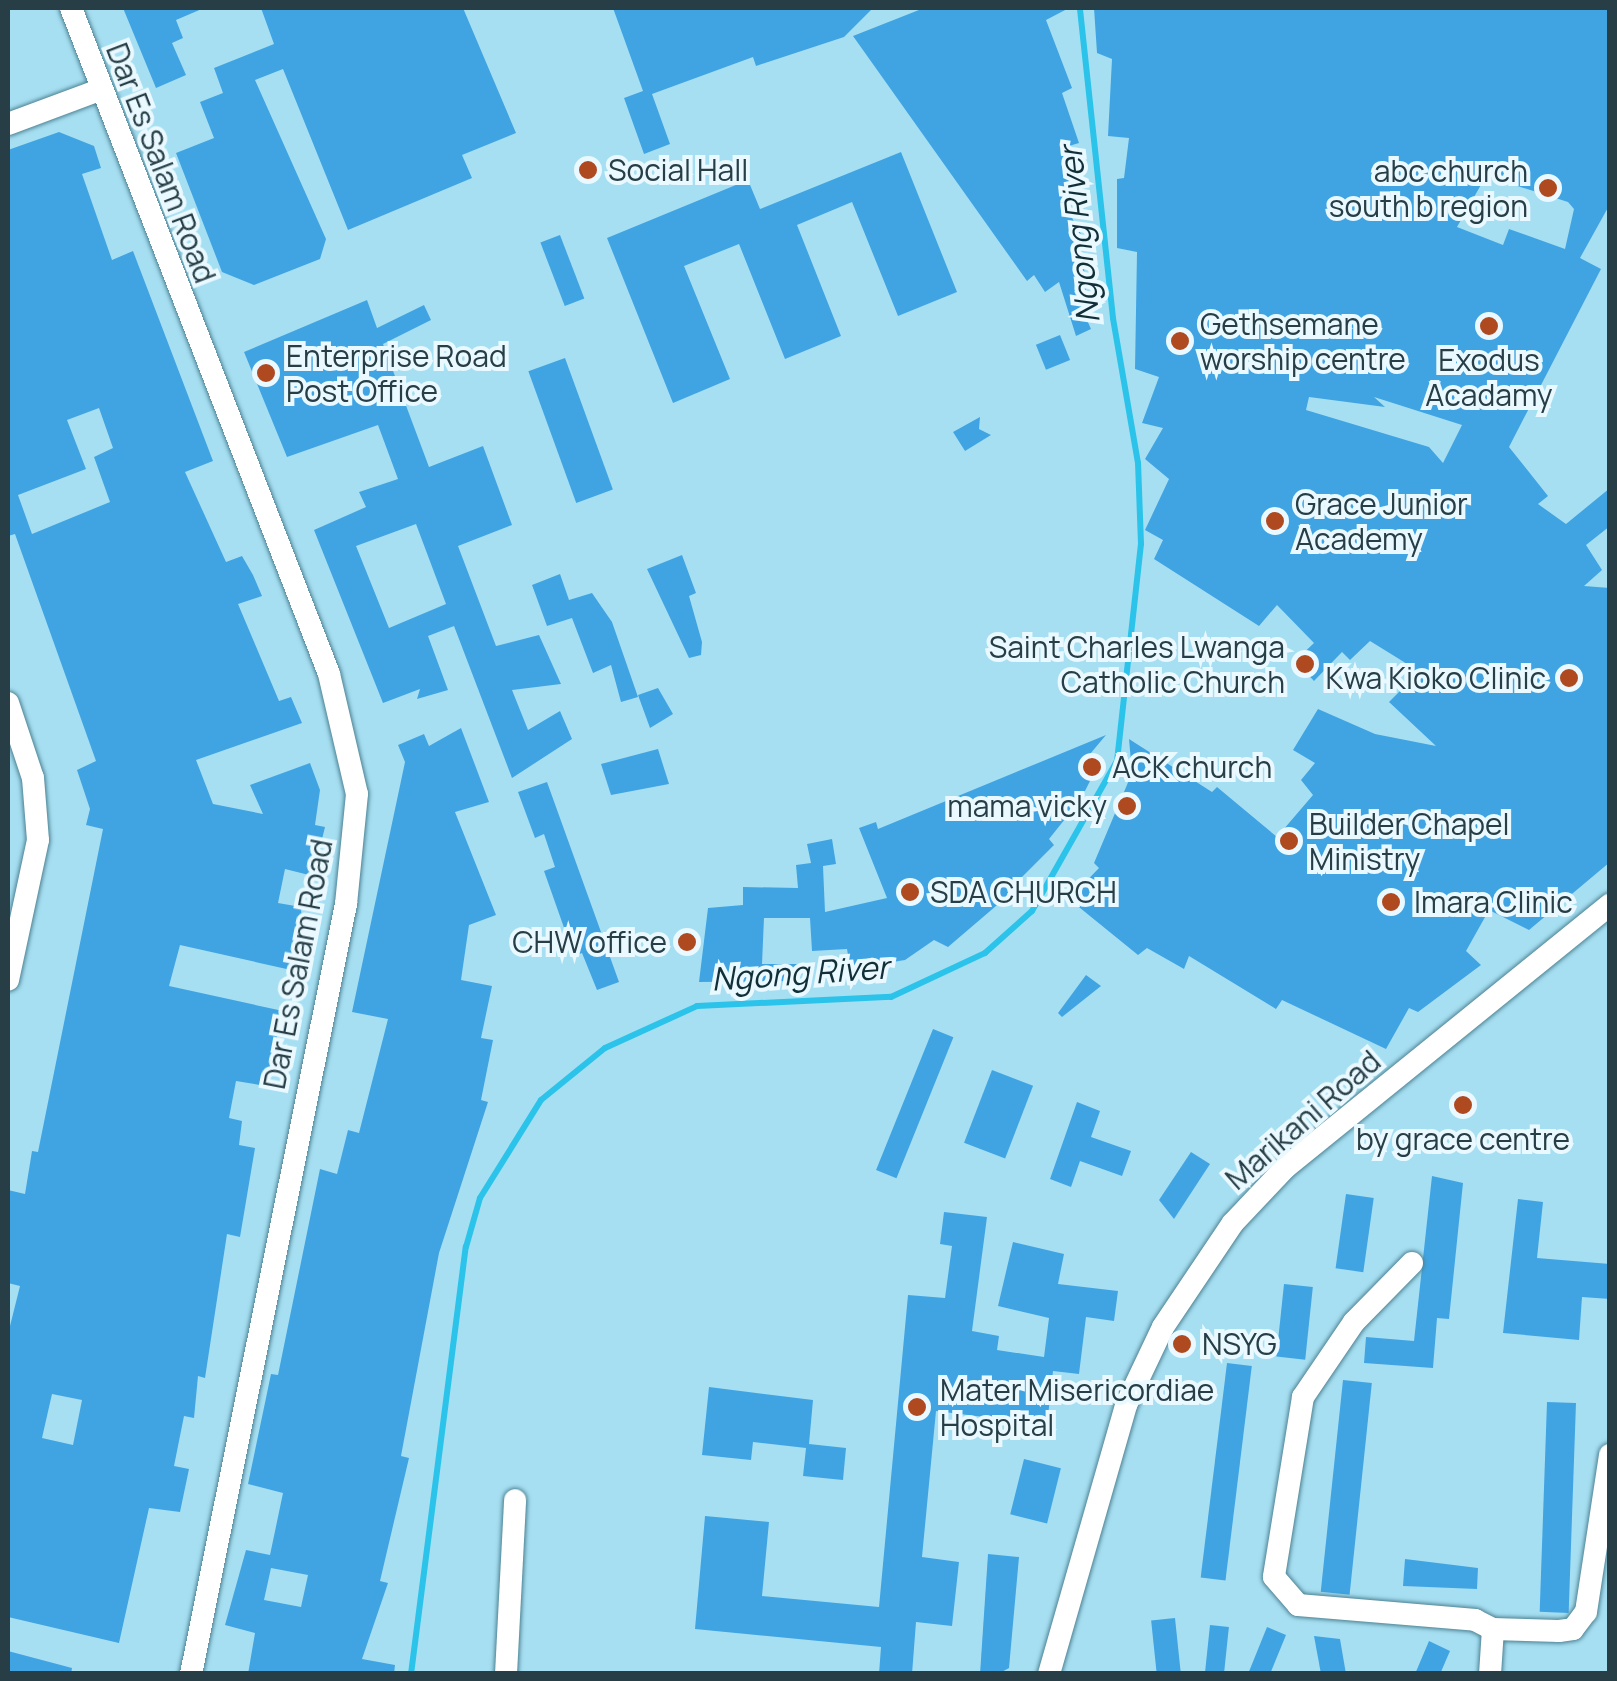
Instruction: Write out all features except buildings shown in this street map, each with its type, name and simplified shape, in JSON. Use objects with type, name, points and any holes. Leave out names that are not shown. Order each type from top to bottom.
[{"type":"street","name":"Dar Es Salam Road","points":[[70,8],[329,674],[356,794],[346,904],[190,1674]]},
{"type":"street","points":[[8,124],[102,89]]},
{"type":"street","points":[[8,702],[33,778],[38,840],[8,980]]},
{"type":"street","name":"Marikani Road","points":[[1050,1674],[1126,1405],[1163,1326],[1233,1222],[1286,1167],[1610,905]]},
{"type":"street","points":[[1412,1263],[1354,1322],[1303,1396],[1274,1578],[1298,1605],[1493,1628],[1573,1628],[1586,1612],[1610,1456]]},
{"type":"street","points":[[506,1674],[515,1500]]},
{"type":"street","points":[[1490,1674],[1493,1628]]},
{"type":"waterway","name":"Ngong River","points":[[411,1674],[466,1247],[480,1198],[541,1100],[605,1048],[697,1006],[891,997],[985,953],[1032,911],[1117,761],[1141,544],[1138,463],[1113,318],[1080,8]]},
{"type":"place","name":"Social Hall","points":[[588,170]]},
{"type":"place","name":"abc church south b region","points":[[1548,188]]},
{"type":"place","name":"Exodus Acadamy","points":[[1489,326]]},
{"type":"place","name":"Gethsemane worship centre","points":[[1180,341]]},
{"type":"place","name":"Enterprise Road Post Office","points":[[266,373]]},
{"type":"place","name":"Grace Junior Academy","points":[[1275,521]]},
{"type":"place","name":"Saint Charles Lwanga Catholic Church","points":[[1305,664]]},
{"type":"place","name":"Kwa Kioko Clinic","points":[[1569,678]]},
{"type":"place","name":"ACK church","points":[[1092,767]]},
{"type":"place","name":"mama vicky","points":[[1127,806]]},
{"type":"place","name":"Builder Chapel Ministry","points":[[1289,841]]},
{"type":"place","name":"SDA CHURCH","points":[[910,892]]},
{"type":"place","name":"Imara Clinic","points":[[1391,902]]},
{"type":"place","name":"CHW office","points":[[687,942]]},
{"type":"place","name":"by grace centre","points":[[1463,1105]]},
{"type":"place","name":"NSYG","points":[[1182,1344]]},
{"type":"place","name":"Mater Misericordiae Hospital","points":[[917,1407]]}]
